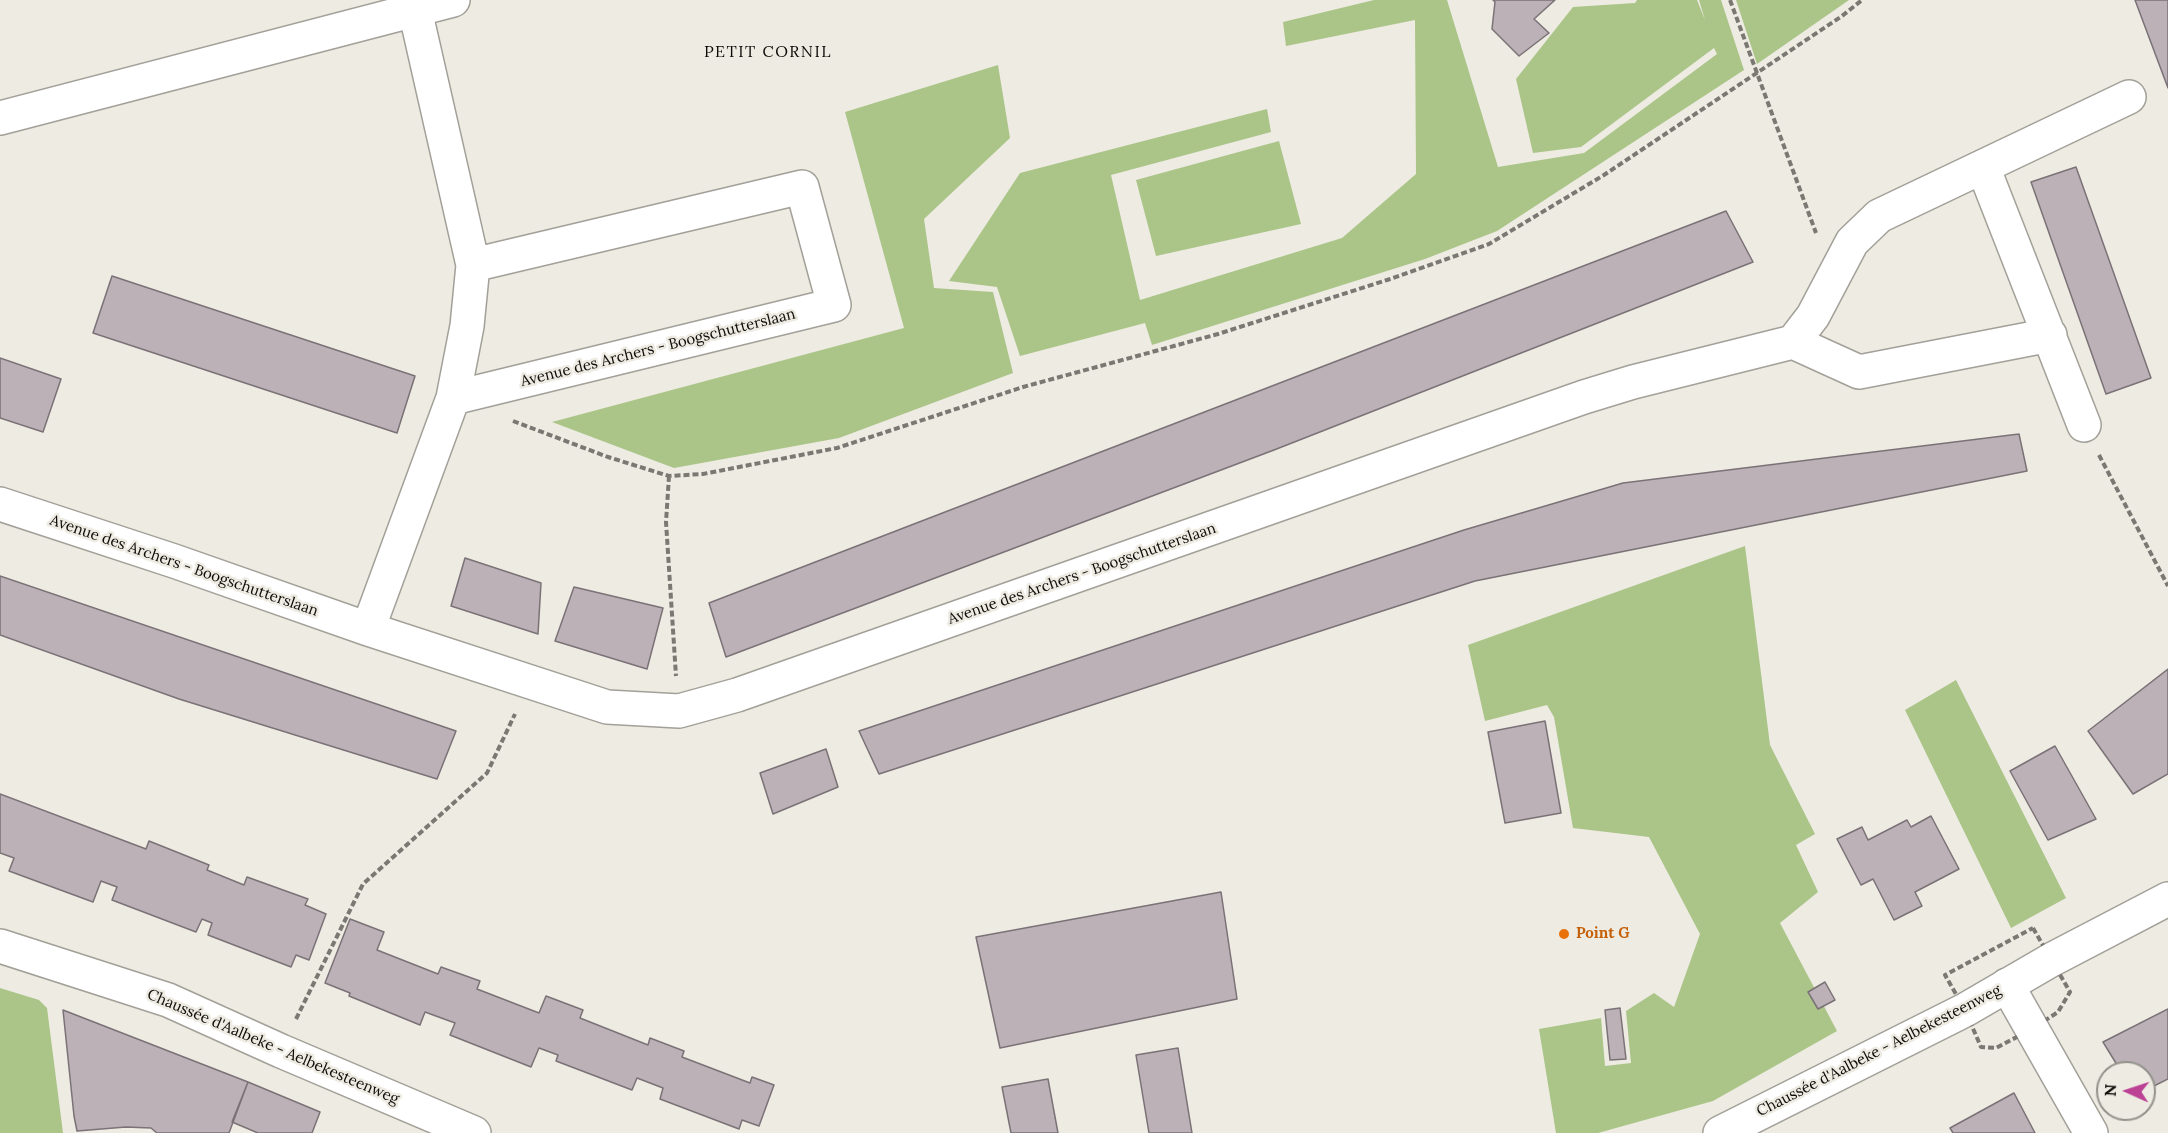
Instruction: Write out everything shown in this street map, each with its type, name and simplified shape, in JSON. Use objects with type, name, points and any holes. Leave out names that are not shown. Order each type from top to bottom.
[{"type":"street","points":[[0,118],[453,0]]},
{"type":"street","points":[[368,630],[453,398],[467,326],[473,265],[415,10]]},
{"type":"street","points":[[2050,335],[1859,372],[1793,342],[1813,316],[1852,242],[1879,216],[2128,97]]},
{"type":"street","points":[[1983,167],[2084,425]]},
{"type":"street","name":"Avenue des Archers - Boogschutterslaan","points":[[453,398],[834,305],[802,187],[473,265]]},
{"type":"street","name":"Avenue des Archers - Boogschutterslaan","points":[[0,504],[174,561],[368,630],[607,707],[679,711],[748,692],[1584,397],[1633,382],[1793,342]]},
{"type":"street","name":"Chaussée d'Aalbeke - Aelbekesteenweg","points":[[1720,1133],[1965,1010],[2168,899]]},
{"type":"street","name":"Chaussée d'Aalbeke - Aelbekesteenweg","points":[[0,946],[168,1000],[474,1133]]},
{"type":"street","name":"Chaussée d'Aalbeke - Aelbekesteenweg","points":[[2007,985],[2091,1133]]},
{"type":"path","points":[[1730,0],[1833,277]]},
{"type":"path","points":[[508,419],[608,457],[669,476],[703,474],[837,448],[1023,387],[1218,334],[1387,280],[1489,244],[1605,175],[1842,16],[1862,0]]},
{"type":"path","points":[[2084,425],[2168,586]]},
{"type":"path","points":[[669,476],[666,522],[679,711]]},
{"type":"path","points":[[281,1051],[363,884],[487,773],[529,683]]},
{"type":"green space","points":[[1374,0],[1447,0],[1498,167],[1584,153],[1717,54],[1714,48],[1581,147],[1533,153],[1516,79],[1573,7],[1635,3],[1637,0],[1697,0],[1705,20],[1699,0],[1721,0],[1744,70],[1497,231],[1425,259],[1152,345],[1145,323],[1020,356],[997,287],[949,281],[1020,173],[1267,109],[1271,132],[1111,175],[1140,300],[1342,238],[1416,174],[1415,20],[1286,46],[1283,22]]},
{"type":"green space","points":[[1736,0],[1849,0],[1757,64]]},
{"type":"green space","points":[[998,65],[1010,138],[924,219],[934,288],[993,292],[1013,373],[839,438],[674,468],[552,422],[904,328],[845,112]]},
{"type":"green space","points":[[1279,141],[1301,224],[1156,256],[1136,180]]},
{"type":"green space","points":[[1745,546],[1770,745],[1815,834],[1796,845],[1818,892],[1780,923],[1837,1031],[1713,1101],[1598,1133],[1556,1133],[1539,1029],[1601,1018],[1605,1066],[1631,1063],[1626,1011],[1654,993],[1674,1007],[1700,934],[1649,837],[1573,828],[1554,717],[1547,705],[1485,721],[1468,645]]},
{"type":"green space","points":[[1956,680],[2066,898],[2011,928],[1905,710]]},
{"type":"green space","points":[[0,988],[39,1000],[47,1008],[63,1133],[0,1133]]},
{"type":"building","points":[[1493,0],[1555,0],[1534,19],[1549,33],[1519,56],[1492,29],[1495,2]]},
{"type":"building","points":[[2135,0],[2168,0],[2168,88]]},
{"type":"building","points":[[2076,167],[2151,378],[2106,394],[2031,182]]},
{"type":"building","points":[[1726,211],[1753,262],[1274,450],[726,657],[709,603]]},
{"type":"building","points":[[112,276],[415,376],[397,433],[93,333]]},
{"type":"building","points":[[0,358],[61,379],[43,432],[0,418]]},
{"type":"building","points":[[2019,434],[2027,471],[1475,581],[879,774],[859,731],[1464,530],[1623,483]]},
{"type":"building","points":[[465,558],[541,583],[538,634],[451,606]]},
{"type":"building","points":[[0,576],[456,731],[437,779],[179,699],[0,635]]},
{"type":"building","points":[[574,587],[663,608],[647,669],[555,641]]},
{"type":"building","points":[[2168,669],[2168,774],[2133,794],[2088,731]]},
{"type":"building","points":[[1545,721],[1561,813],[1505,823],[1488,732]]},
{"type":"building","points":[[2055,746],[2096,819],[2048,840],[2010,771]]},
{"type":"building","points":[[826,749],[838,787],[773,814],[760,773]]},
{"type":"building","points":[[0,794],[146,849],[149,841],[209,865],[207,870],[244,885],[247,877],[308,899],[305,905],[326,914],[309,960],[296,955],[291,967],[208,935],[212,923],[202,919],[196,932],[112,900],[117,887],[101,881],[93,902],[9,871],[14,858],[0,853]]},
{"type":"building","points":[[1931,816],[1959,869],[1915,892],[1922,906],[1894,920],[1873,879],[1861,885],[1837,839],[1862,827],[1868,840],[1907,820],[1911,827]]},
{"type":"building","points":[[1221,892],[1237,999],[1000,1048],[976,937]]},
{"type":"building","points":[[350,919],[384,932],[377,950],[438,974],[441,967],[480,981],[477,989],[539,1013],[546,996],[583,1010],[580,1018],[648,1045],[650,1038],[684,1051],[682,1057],[750,1083],[752,1077],[774,1085],[759,1126],[742,1120],[739,1129],[660,1099],[663,1088],[637,1078],[632,1090],[556,1061],[558,1055],[539,1048],[531,1067],[450,1035],[455,1023],[425,1012],[420,1025],[349,996],[350,993],[325,983]]},
{"type":"building","points":[[1825,982],[1835,1000],[1818,1009],[1808,992]]},
{"type":"building","points":[[1620,1008],[1626,1059],[1610,1060],[1605,1010]]},
{"type":"building","points":[[2168,1009],[2168,1079],[2156,1085],[2156,1061],[2115,1061],[2103,1042]]},
{"type":"building","points":[[63,1010],[248,1082],[229,1133],[157,1133],[151,1128],[126,1127],[77,1131]]},
{"type":"building","points":[[1178,1048],[1192,1133],[1149,1133],[1136,1055]]},
{"type":"building","points":[[1048,1079],[1058,1133],[1011,1133],[1002,1087]]},
{"type":"building","points":[[248,1082],[320,1112],[312,1133],[258,1133],[232,1122]]},
{"type":"building","points":[[2014,1093],[2035,1133],[1953,1133],[1950,1128]]},
{"type":"place","name":"Point G","points":[[1564,934]]},
{"type":"district","name":"PETIT CORNIL","points":[[768,52]]}]
